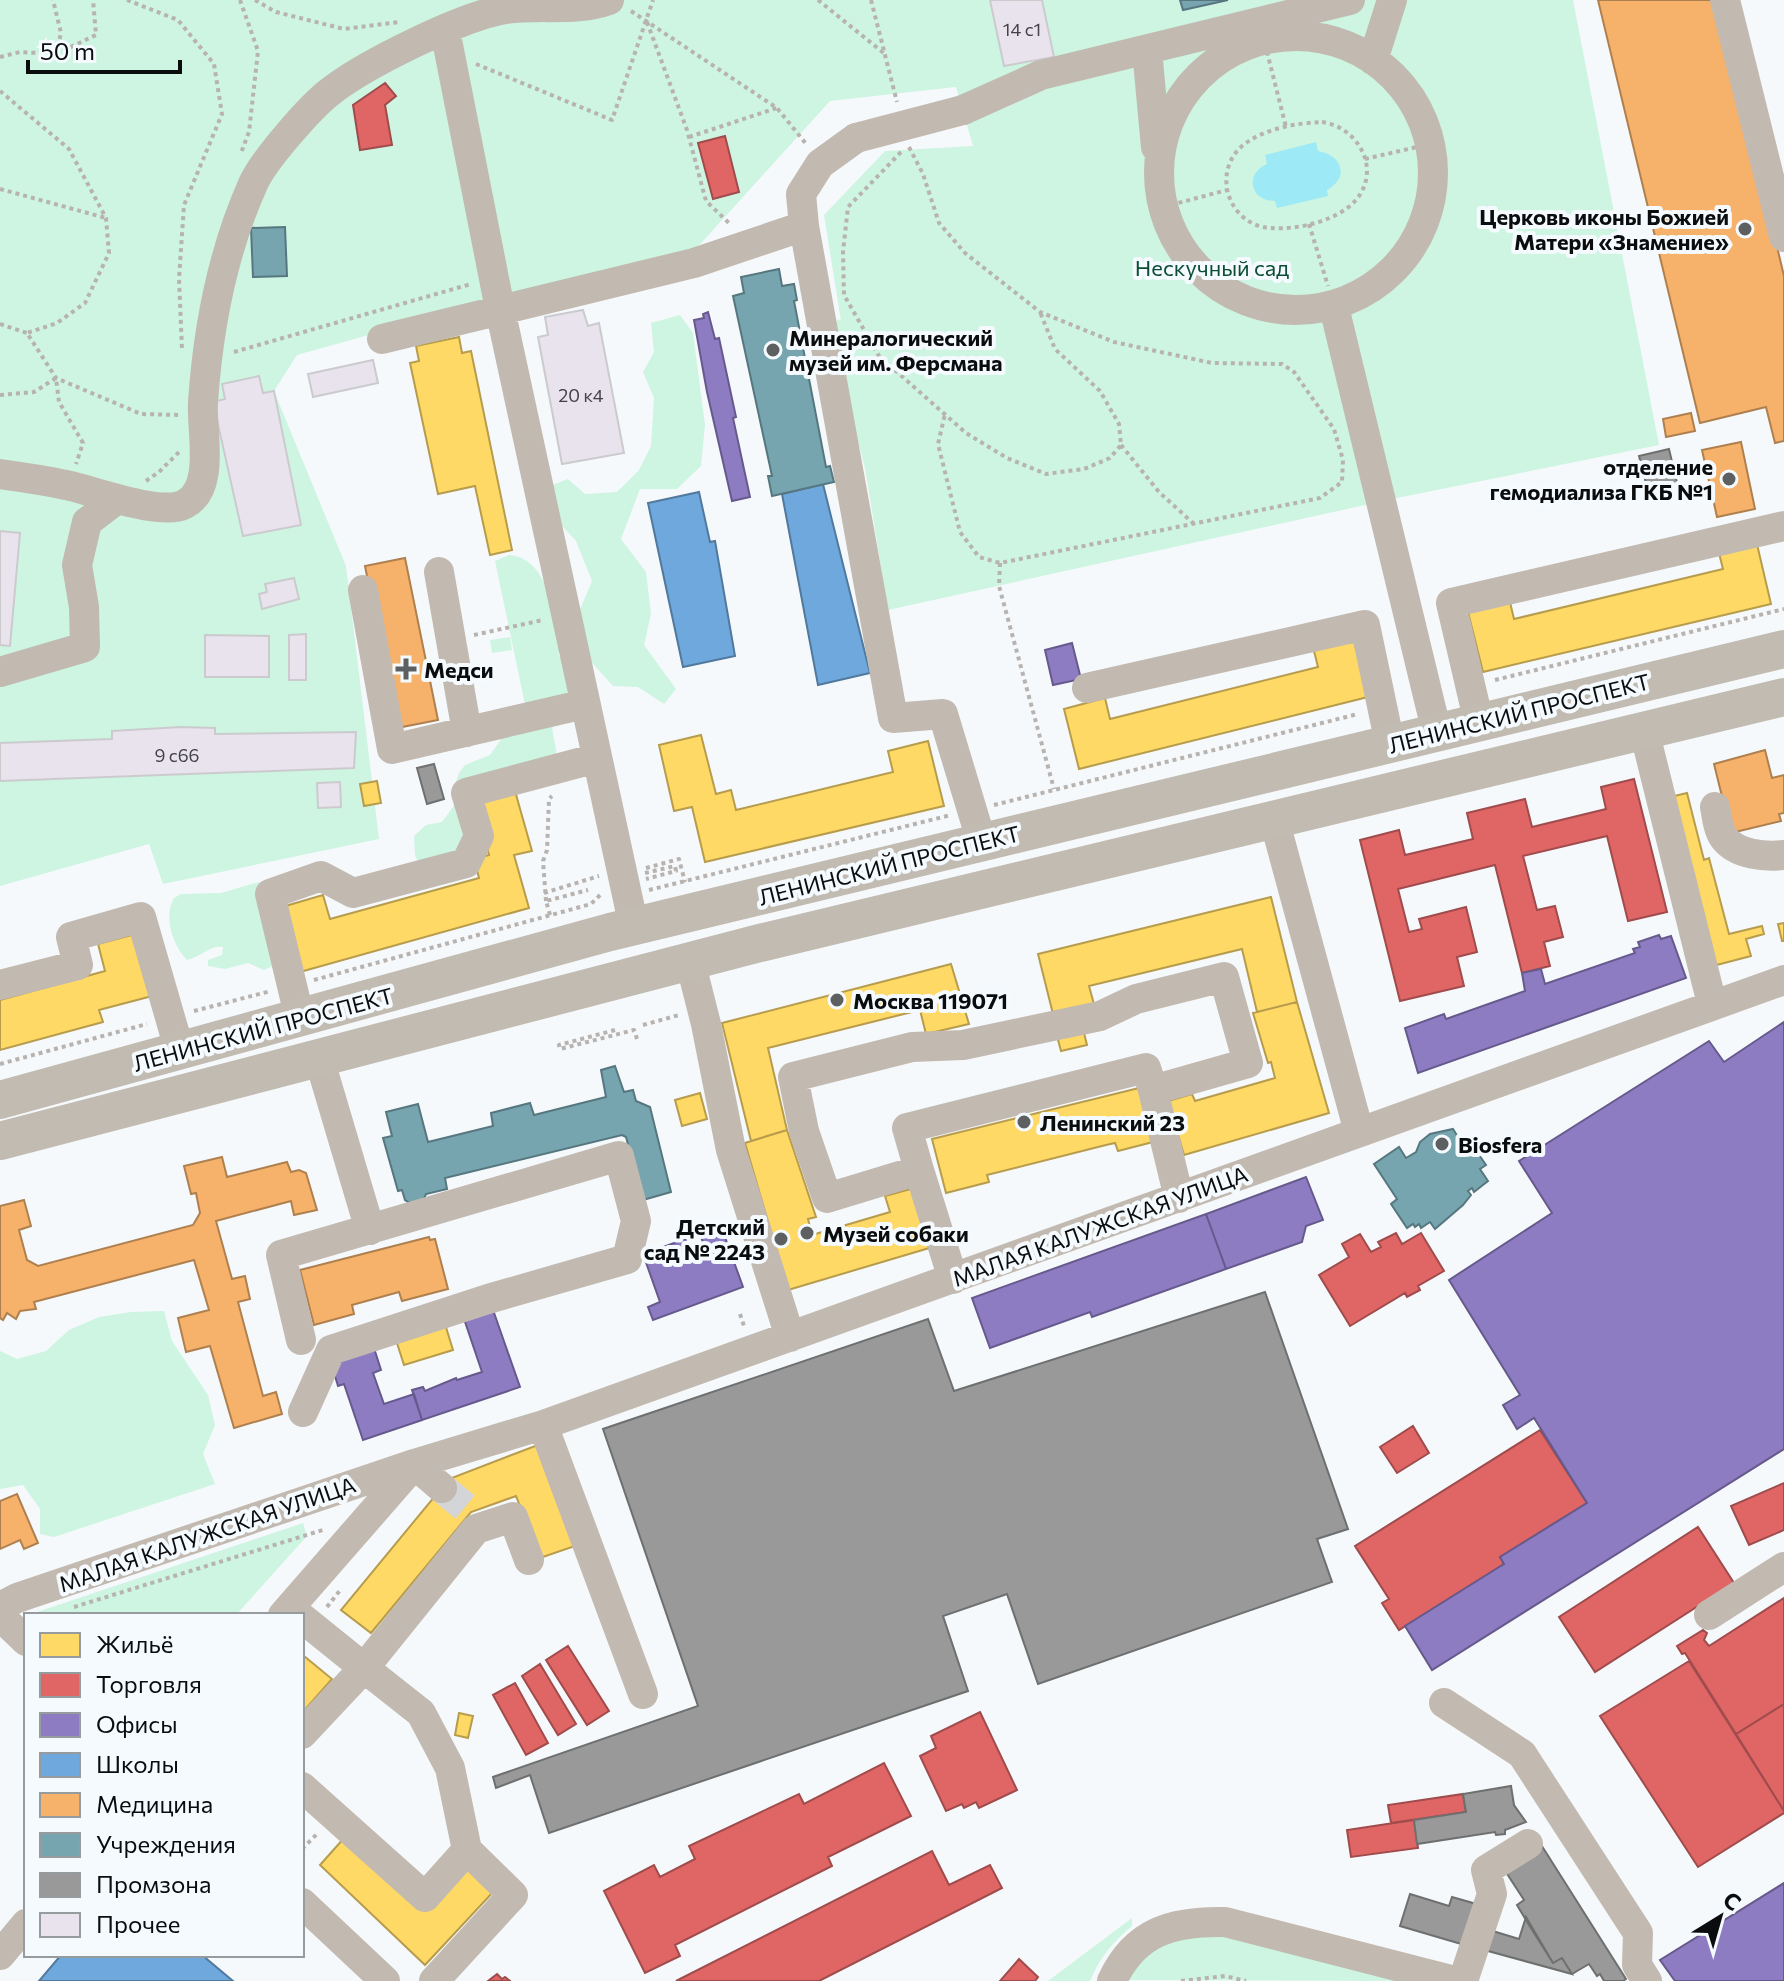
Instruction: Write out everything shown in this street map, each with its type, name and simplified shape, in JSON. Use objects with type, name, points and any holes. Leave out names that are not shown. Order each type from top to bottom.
[{"type":"main road","name":"ЛЕНИНСКИЙ ПРОСПЕКТ","points":[[0,1100],[634,927],[977,826],[1390,744],[1784,649]]},
{"type":"main road","name":"ЛЕНИНСКИЙ ПРОСПЕКТ","points":[[0,1141],[690,961],[1784,697]]},
{"type":"street","points":[[977,826],[943,714],[893,718],[804,226],[801,194],[820,164],[856,138],[963,110],[1041,75],[1350,0]]},
{"type":"street","points":[[1373,60],[1392,0]]},
{"type":"street","points":[[1725,0],[1774,158],[1784,237]]},
{"type":"street","points":[[0,474],[68,485],[117,499],[163,507],[185,504],[199,489],[206,461],[194,363],[227,256],[254,181],[306,114],[331,91],[364,70],[445,30],[505,9],[606,1]]},
{"type":"street","points":[[445,30],[500,309],[585,704],[587,760],[626,880],[634,927]]},
{"type":"street","points":[[1147,50],[1159,173],[1163,207],[1174,236],[1191,261],[1213,282],[1239,298],[1269,308],[1299,311],[1334,307],[1362,294],[1390,273],[1413,246],[1427,214],[1433,179],[1430,144],[1412,100],[1394,78],[1373,60],[1348,47],[1321,39],[1292,36],[1264,40],[1240,49],[1217,61],[1197,78],[1169,122],[1161,147],[1159,173]]},
{"type":"street","points":[[382,339],[694,263],[804,226]]},
{"type":"street","points":[[1334,307],[1437,733]]},
{"type":"street","points":[[0,672],[85,647],[84,607],[77,565],[87,522],[117,499]]},
{"type":"street","points":[[1479,723],[1451,603],[1784,526]]},
{"type":"street","points":[[439,572],[467,732]]},
{"type":"street","points":[[363,590],[392,749],[585,704]]},
{"type":"street","points":[[1087,688],[1365,625],[1390,744]]},
{"type":"street","points":[[1644,730],[1712,1004]]},
{"type":"street","points":[[300,1019],[270,894],[321,876],[353,893],[466,863],[479,836],[466,793],[587,760]]},
{"type":"street","points":[[1715,807],[1722,836],[1735,848],[1756,854],[1784,855]]},
{"type":"street","points":[[1274,819],[1359,1132]]},
{"type":"street","points":[[0,985],[78,965],[71,937],[141,917],[180,1052]]},
{"type":"street","points":[[690,961],[731,1150],[790,1337]]},
{"type":"street","points":[[919,1170],[827,1198],[804,1131],[793,1077],[912,1047],[963,1045],[1100,1016],[1136,999],[1224,977],[1248,1063],[1153,1090]]},
{"type":"street","name":"МАЛАЯ КАЛУЖСКАЯ УЛИЦА","points":[[7,1623],[17,1598],[414,1464],[543,1425],[1784,980]]},
{"type":"street","points":[[319,1058],[370,1230]]},
{"type":"street","points":[[953,1279],[907,1128],[1146,1068],[1179,1198]]},
{"type":"street","points":[[301,1340],[281,1255],[619,1156],[636,1221],[627,1259],[488,1299],[331,1350],[303,1412]]},
{"type":"street","points":[[543,1425],[643,1694]]},
{"type":"street","points":[[414,1464],[442,1488]]},
{"type":"street","name":"МАЛАЯ КАЛУЖСКАЯ УЛИЦА","points":[[294,1613],[414,1464]]},
{"type":"street","points":[[304,1732],[364,1668],[474,1521],[513,1517],[529,1560]]},
{"type":"street","points":[[1709,1615],[1784,1567]]},
{"type":"street","points":[[304,1622],[421,1713],[450,1768],[467,1850],[513,1895],[434,1981]]},
{"type":"street","points":[[1444,1703],[1522,1754],[1638,1933],[1637,1965],[1647,1981]]},
{"type":"street","points":[[304,1789],[425,1897],[467,1850]]},
{"type":"street","points":[[1463,1981],[1492,1894],[1486,1870],[1528,1844]]},
{"type":"street","points":[[304,1905],[368,1976]]},
{"type":"street","points":[[1112,1981],[1134,1947],[1155,1933],[1191,1921],[1225,1922],[1455,1981]]},
{"type":"street","points":[[0,1955],[24,1926]]},
{"type":"path","points":[[53,0],[61,33],[56,54]]},
{"type":"path","points":[[0,57],[20,52],[56,54],[96,35],[93,0]]},
{"type":"path","points":[[127,0],[178,20],[214,64],[222,114],[184,205],[179,279],[194,363],[471,284]]},
{"type":"path","points":[[255,0],[276,12],[344,29],[404,22]]},
{"type":"path","points":[[477,64],[612,120],[653,0]]},
{"type":"path","points":[[818,0],[885,54]]},
{"type":"path","points":[[871,0],[900,110]]},
{"type":"path","points":[[606,1],[632,11],[777,108],[820,164]]},
{"type":"path","points":[[646,20],[689,137],[706,201],[749,244]]},
{"type":"path","points":[[1264,40],[1286,127]]},
{"type":"path","points":[[0,91],[69,149],[106,218],[109,253],[85,303],[57,323],[27,333],[0,324]]},
{"type":"path","points":[[689,137],[777,108]]},
{"type":"path","points":[[1314,123],[1337,126],[1355,139],[1365,159],[1365,182],[1353,203],[1330,217],[1277,229],[1252,224],[1233,206],[1227,190],[1229,165],[1238,150],[1252,139],[1286,127],[1314,123]]},
{"type":"path","points":[[1365,159],[1430,144]]},
{"type":"path","points":[[945,414],[938,444],[960,532],[979,557],[1000,563],[1320,498],[1342,482],[1343,460],[1334,429],[1294,372],[1282,364],[1212,363],[1114,342],[1040,312],[965,253],[939,223],[923,174],[908,145],[848,207],[843,252],[844,295],[879,356],[945,414],[966,433],[1007,458],[1046,474],[1084,469],[1110,458],[1121,445]]},
{"type":"path","points":[[0,189],[106,218]]},
{"type":"path","points":[[1163,207],[1227,190]]},
{"type":"path","points":[[1309,224],[1334,307]]},
{"type":"path","points":[[1040,312],[1055,349],[1100,391],[1119,424],[1121,445],[1159,492],[1194,524]]},
{"type":"path","points":[[27,333],[56,378],[59,402],[83,443],[68,485]]},
{"type":"path","points":[[0,395],[34,392],[56,378]]},
{"type":"path","points":[[56,378],[141,414],[202,416],[187,444],[159,472],[117,499]]},
{"type":"path","points":[[1000,563],[999,586],[1054,790]]},
{"type":"path","points":[[451,640],[550,618]]},
{"type":"path","points":[[550,915],[544,893],[543,861],[547,850],[549,799],[587,760]]},
{"type":"path","points":[[626,880],[648,890],[977,826]]},
{"type":"path","points":[[544,893],[676,871],[675,866],[639,875],[637,870],[679,859],[685,882]]},
{"type":"path","points":[[546,901],[588,890]]},
{"type":"path","points":[[643,1025],[673,1017]]},
{"type":"path","points":[[615,1030],[559,1045],[560,1049],[634,1030],[637,1039]]},
{"type":"path","points":[[740,1314],[744,1326]]},
{"type":"path","points":[[64,1610],[339,1525]]},
{"type":"path","points":[[1181,1981],[1225,1976],[1246,1981]]},
{"type":"green space","name":"Нескучный сад","points":[[0,0],[1573,0],[1659,445],[1397,498],[888,610],[865,468],[832,341],[832,330],[838,319],[841,321],[824,215],[885,151],[973,146],[956,87],[830,101],[694,251],[487,302],[297,355],[274,391],[346,566],[379,839],[163,884],[149,844],[0,886]]},
{"type":"green space","points":[[680,315],[693,333],[705,425],[701,466],[677,489],[640,489],[621,539],[646,572],[651,614],[644,645],[676,689],[664,704],[638,687],[613,686],[584,654],[578,614],[592,581],[576,541],[553,516],[550,486],[568,479],[585,494],[617,492],[639,470],[651,446],[654,398],[643,372],[654,352],[651,323]]},
{"type":"green space","points":[[509,555],[523,559],[542,578],[556,622],[562,649],[558,654],[566,669],[569,687],[553,720],[556,758],[541,764],[460,857],[419,864],[414,836],[426,825],[442,822],[455,804],[454,788],[459,773],[465,765],[490,755],[509,728],[527,714],[495,561]]},
{"type":"green space","points":[[510,637],[512,650],[492,653],[490,640]]},
{"type":"green space","points":[[259,882],[268,888],[279,963],[264,970],[248,963],[225,969],[208,966],[208,960],[222,955],[223,947],[213,948],[187,960],[171,931],[169,914],[174,898],[181,894],[221,893]]},
{"type":"green space","points":[[164,1311],[172,1341],[208,1395],[215,1425],[203,1454],[215,1484],[54,1537],[40,1534],[40,1509],[23,1485],[0,1489],[0,1351],[17,1359],[46,1351],[69,1330],[99,1317]]},
{"type":"green space","points":[[303,1523],[307,1536],[238,1613],[34,1613]]},
{"type":"green space","points":[[1132,1918],[1132,1926],[1108,1950],[1090,1981],[1048,1981]]},
{"type":"green space","points":[[1199,1930],[1408,1981],[1125,1980],[1155,1944]]},
{"type":"water","points":[[1316,142],[1318,151],[1333,157],[1340,167],[1339,179],[1327,190],[1328,196],[1277,208],[1275,201],[1260,197],[1255,192],[1253,180],[1260,168],[1267,164],[1265,155]]},
{"type":"building: Жильё","points":[[459,337],[462,353],[471,351],[512,550],[490,555],[475,486],[438,494],[410,363],[419,361],[416,346]]},
{"type":"building: Жильё","points":[[1756,540],[1771,604],[1483,672],[1467,608],[1509,598],[1514,619],[1723,569],[1718,549]]},
{"type":"building: Жильё","points":[[1353,637],[1368,697],[1079,769],[1064,709],[1105,698],[1110,719],[1318,667],[1313,647]]},
{"type":"building: Жильё","points":[[701,735],[716,794],[731,790],[736,810],[893,772],[888,751],[928,741],[944,806],[705,862],[692,807],[674,811],[659,745]]},
{"type":"building: Жильё","points":[[377,781],[381,803],[364,806],[360,784]]},
{"type":"building: Жильё","points":[[513,784],[532,851],[514,855],[529,908],[300,972],[282,907],[323,895],[330,919],[479,878],[474,859],[489,855],[472,796]]},
{"type":"building: Жильё","points":[[1687,793],[1704,860],[1709,858],[1729,934],[1762,926],[1764,934],[1746,939],[1751,956],[1709,967],[1666,798]]},
{"type":"building: Жильё","points":[[1271,897],[1297,1002],[1257,1012],[1242,949],[1089,986],[1094,1004],[1053,1014],[1038,954]]},
{"type":"building: Жильё","points":[[1784,923],[1784,941],[1782,941],[1778,924]]},
{"type":"building: Жильё","points":[[139,933],[156,995],[99,1010],[103,1022],[0,1050],[0,1000],[105,971],[98,944]]},
{"type":"building: Жильё","points":[[951,964],[969,1024],[926,1034],[920,1010],[768,1048],[787,1130],[751,1141],[722,1023]]},
{"type":"building: Жильё","points":[[1297,1002],[1329,1113],[1184,1155],[1168,1101],[1192,1094],[1195,1101],[1275,1078],[1253,1013]]},
{"type":"building: Жильё","points":[[1083,1029],[1087,1045],[1061,1051],[1057,1036]]},
{"type":"building: Жильё","points":[[1139,1088],[1153,1142],[1118,1151],[1115,1143],[1106,1145],[987,1175],[989,1182],[946,1193],[932,1139]]},
{"type":"building: Жильё","points":[[700,1093],[707,1119],[682,1126],[675,1100]]},
{"type":"building: Жильё","points":[[787,1130],[816,1217],[808,1219],[812,1235],[890,1212],[885,1196],[918,1187],[936,1246],[788,1290],[745,1143]]},
{"type":"building: Жильё","points":[[445,1324],[453,1350],[404,1365],[396,1340]]},
{"type":"building: Жильё","points":[[543,1443],[578,1545],[540,1558],[516,1496],[471,1512],[371,1633],[341,1610],[449,1479]]},
{"type":"building: Жильё","points":[[304,1656],[332,1679],[304,1711]]},
{"type":"building: Жильё","points":[[459,1713],[473,1716],[468,1738],[455,1735]]},
{"type":"building: Жильё","points":[[345,1837],[424,1910],[467,1864],[495,1890],[425,1965],[320,1865]]},
{"type":"building: Торговля","points":[[385,83],[396,96],[385,105],[392,145],[360,150],[353,105]]},
{"type":"building: Торговля","points":[[725,136],[739,192],[713,199],[698,143]]},
{"type":"building: Торговля","points":[[1634,779],[1667,912],[1628,921],[1607,836],[1523,856],[1537,910],[1555,906],[1563,937],[1544,942],[1550,966],[1522,973],[1495,865],[1398,889],[1409,932],[1422,929],[1419,919],[1466,907],[1477,952],[1457,957],[1464,986],[1400,1001],[1360,840],[1399,830],[1405,855],[1473,839],[1467,813],[1525,799],[1532,827],[1606,809],[1601,787]]},
{"type":"building: Торговля","points":[[1396,1233],[1402,1244],[1421,1233],[1444,1271],[1418,1286],[1420,1290],[1407,1297],[1405,1293],[1350,1326],[1319,1275],[1349,1257],[1342,1244],[1360,1234],[1371,1252],[1381,1247],[1378,1242]]},
{"type":"building: Торговля","points":[[1413,1426],[1429,1453],[1397,1473],[1380,1447]]},
{"type":"building: Торговля","points":[[1540,1430],[1587,1503],[1500,1557],[1504,1564],[1399,1630],[1382,1603],[1389,1599],[1355,1546]]},
{"type":"building: Торговля","points":[[1784,1483],[1784,1530],[1749,1545],[1731,1506]]},
{"type":"building: Торговля","points":[[1698,1527],[1734,1583],[1595,1672],[1559,1617]]},
{"type":"building: Торговля","points":[[1784,1598],[1784,1704],[1736,1734],[1685,1653],[1682,1654],[1677,1646],[1703,1630],[1707,1633],[1704,1640],[1709,1646]]},
{"type":"building: Торговля","points":[[568,1646],[609,1711],[587,1725],[546,1660]]},
{"type":"building: Торговля","points":[[1689,1661],[1784,1811],[1698,1867],[1600,1716]]},
{"type":"building: Торговля","points":[[540,1664],[576,1724],[558,1735],[522,1676]]},
{"type":"building: Торговля","points":[[515,1683],[548,1743],[526,1755],[493,1695]]},
{"type":"building: Торговля","points":[[1784,1704],[1784,1811],[1736,1734]]},
{"type":"building: Торговля","points":[[980,1712],[1017,1790],[979,1808],[976,1802],[946,1811],[920,1756],[936,1748],[931,1736]]},
{"type":"building: Торговля","points":[[884,1763],[911,1816],[828,1857],[832,1866],[675,1945],[680,1956],[645,1973],[604,1891],[654,1865],[660,1877],[695,1859],[689,1846],[799,1794],[804,1804]]},
{"type":"building: Торговля","points":[[1463,1794],[1466,1812],[1391,1823],[1388,1805]]},
{"type":"building: Торговля","points":[[1414,1820],[1418,1848],[1351,1857],[1347,1830]]},
{"type":"building: Торговля","points":[[932,1851],[949,1885],[990,1865],[1002,1888],[819,1981],[676,1981]]},
{"type":"building: Торговля","points":[[1019,1959],[1038,1977],[1035,1981],[1000,1981]]},
{"type":"building: Торговля","points":[[497,1974],[502,1979],[505,1977],[510,1981],[488,1981]]},
{"type":"building: Офисы","points":[[708,312],[715,339],[719,338],[750,497],[732,501],[694,320],[704,318],[703,314]]},
{"type":"building: Офисы","points":[[1072,643],[1081,679],[1053,685],[1045,650]]},
{"type":"building: Офисы","points":[[1659,935],[1661,939],[1671,936],[1686,978],[1418,1073],[1405,1028],[1444,1014],[1446,1019],[1525,991],[1522,973],[1541,969],[1545,984],[1635,953],[1633,949],[1640,947],[1638,942]]},
{"type":"building: Офисы","points":[[1784,1022],[1784,1449],[1432,1670],[1405,1626],[1504,1564],[1500,1557],[1587,1503],[1534,1418],[1517,1429],[1503,1405],[1520,1395],[1449,1280],[1552,1213],[1519,1161],[1709,1041],[1724,1062]]},
{"type":"building: Офисы","points":[[1306,1177],[1323,1220],[1306,1226],[1302,1242],[1226,1269],[1206,1214]]},
{"type":"building: Офисы","points":[[1206,1214],[1226,1269],[1092,1317],[1090,1312],[990,1348],[972,1298]]},
{"type":"building: Офисы","points":[[721,1226],[743,1287],[653,1320],[648,1307],[660,1302],[643,1254],[688,1238],[695,1258],[707,1254],[700,1234]]},
{"type":"building: Офисы","points":[[492,1307],[520,1387],[422,1420],[412,1390],[423,1387],[425,1391],[456,1378],[482,1372],[463,1316]]},
{"type":"building: Офисы","points":[[374,1348],[381,1370],[373,1373],[384,1404],[414,1394],[422,1420],[363,1440],[344,1384],[338,1386],[331,1363]]},
{"type":"building: Офисы","points":[[1784,1883],[1784,1981],[1675,1981],[1660,1960]]},
{"type":"building: Школы","points":[[823,484],[870,673],[818,685],[782,494]]},
{"type":"building: Школы","points":[[699,492],[710,542],[715,541],[735,656],[683,667],[648,503]]},
{"type":"building: Школы","points":[[59,1957],[204,1957],[233,1981],[39,1981]]},
{"type":"building: Медицина","points":[[1598,0],[1718,0],[1784,276],[1784,441],[1775,443],[1766,407],[1700,423]]},
{"type":"building: Медицина","points":[[1691,413],[1695,431],[1666,437],[1663,419]]},
{"type":"building: Медицина","name":"отделение гемодиализа ГКБ №1","points":[[1741,442],[1755,509],[1717,517],[1702,450]]},
{"type":"building: Медицина","points":[[405,558],[438,720],[397,728],[365,566]]},
{"type":"building: Медицина","points":[[1765,750],[1772,778],[1784,775],[1784,813],[1779,814],[1781,821],[1731,833],[1714,764]]},
{"type":"building: Медицина","points":[[222,1157],[227,1177],[287,1162],[291,1172],[299,1170],[306,1173],[317,1210],[294,1215],[291,1201],[216,1221],[232,1279],[245,1276],[250,1299],[238,1302],[263,1396],[276,1392],[282,1414],[234,1428],[210,1346],[186,1352],[178,1318],[209,1310],[194,1260],[34,1302],[36,1309],[20,1311],[16,1319],[7,1313],[3,1320],[0,1318],[0,1206],[24,1200],[31,1226],[19,1230],[27,1260],[38,1266],[193,1225],[200,1213],[196,1193],[191,1194],[184,1166]]},
{"type":"building: Медицина","points":[[429,1237],[430,1240],[435,1239],[448,1289],[402,1301],[399,1292],[352,1305],[354,1314],[314,1325],[300,1270]]},
{"type":"building: Медицина","points":[[17,1494],[38,1543],[24,1549],[20,1540],[0,1549],[0,1501]]},
{"type":"building: Учреждения","points":[[1180,0],[1228,0],[1183,10]]},
{"type":"building: Учреждения","points":[[285,227],[287,276],[253,277],[251,228]]},
{"type":"building: Учреждения","points":[[779,269],[782,286],[794,284],[797,300],[794,301],[826,467],[830,466],[834,482],[772,496],[768,476],[772,476],[733,296],[744,293],[741,277]]},
{"type":"building: Учреждения","points":[[615,1066],[624,1092],[633,1090],[636,1101],[650,1107],[671,1192],[643,1200],[626,1137],[622,1135],[445,1178],[447,1189],[426,1194],[422,1203],[413,1205],[405,1200],[402,1190],[398,1191],[383,1138],[392,1136],[386,1112],[418,1104],[428,1142],[493,1126],[491,1113],[530,1103],[534,1115],[606,1097],[601,1070]]},
{"type":"building: Учреждения","points":[[1453,1129],[1468,1153],[1475,1149],[1486,1165],[1480,1169],[1488,1181],[1474,1192],[1472,1188],[1468,1191],[1471,1195],[1463,1205],[1435,1229],[1430,1222],[1421,1228],[1419,1224],[1415,1227],[1413,1224],[1407,1228],[1391,1204],[1397,1199],[1374,1164],[1399,1147],[1406,1158],[1416,1152],[1420,1142],[1430,1134]]},
{"type":"building: Промзона","points":[[1669,449],[1677,483],[1648,491],[1639,456]]},
{"type":"building: Промзона","points":[[434,764],[444,799],[427,804],[417,768]]},
{"type":"building: Промзона","points":[[1265,1292],[1348,1529],[1317,1539],[1332,1582],[1038,1684],[1007,1594],[943,1616],[968,1691],[549,1833],[530,1775],[496,1788],[493,1777],[698,1706],[603,1429],[928,1319],[954,1391]]},
{"type":"building: Промзона","points":[[1511,1786],[1514,1805],[1526,1822],[1505,1830],[1505,1834],[1496,1835],[1495,1832],[1417,1844],[1414,1820],[1466,1812],[1463,1794]]},
{"type":"building: Промзона","points":[[1540,1843],[1626,1979],[1623,1981],[1604,1981],[1589,1964],[1572,1974],[1562,1958],[1553,1963],[1529,1925],[1517,1905],[1524,1900],[1502,1866]]},
{"type":"building: Промзона","points":[[1410,1894],[1449,1906],[1452,1897],[1480,1905],[1468,1946],[1400,1926]]},
{"type":"building: Промзона","points":[[1526,1917],[1553,1963],[1562,1958],[1572,1974],[1477,1948],[1483,1928],[1519,1939]]},
{"type":"building: Прочее","points":[[990,0],[1042,0],[1054,57],[1004,66]]},
{"type":"building: Прочее","points":[[583,310],[588,326],[599,323],[624,453],[562,464],[538,337],[548,335],[545,317]]},
{"type":"building: Прочее","points":[[373,360],[378,383],[313,397],[308,374]]},
{"type":"building: Прочее","points":[[259,376],[263,393],[274,391],[301,525],[243,536],[213,402],[225,399],[222,384]]},
{"type":"building: Прочее","points":[[0,531],[20,533],[10,646],[0,645]]},
{"type":"building: Прочее","points":[[294,578],[299,599],[262,609],[259,594],[267,592],[265,584]]},
{"type":"building: Прочее","points":[[306,634],[306,680],[289,680],[289,635]]},
{"type":"building: Прочее","points":[[205,635],[269,636],[269,677],[205,677]]},
{"type":"building: Прочее","points":[[215,728],[215,734],[356,732],[354,768],[0,781],[0,743],[112,739],[112,731]]},
{"type":"building: Прочее","points":[[340,782],[341,807],[318,808],[317,783]]},
{"type":"tunnel","points":[[442,1488],[471,1512]]},
{"type":"place","name":"Церковь иконы Божией Матери «Знамение»","points":[[1745,229]]},
{"type":"place","name":"Минералогический музей им. Ферсмана","points":[[773,350]]},
{"type":"place","name":"отделение гемодиализа ГКБ №1","points":[[1729,479]]},
{"type":"place","name":"Медси","points":[[406,669]]},
{"type":"place","name":"Москва 119071","points":[[837,1000]]},
{"type":"place","name":"Ленинский 23","points":[[1024,1122]]},
{"type":"place","name":"Biosfera","points":[[1442,1144]]},
{"type":"place","name":"Музей собаки","points":[[807,1233]]},
{"type":"place","name":"Детский сад № 2243","points":[[781,1239]]}]
